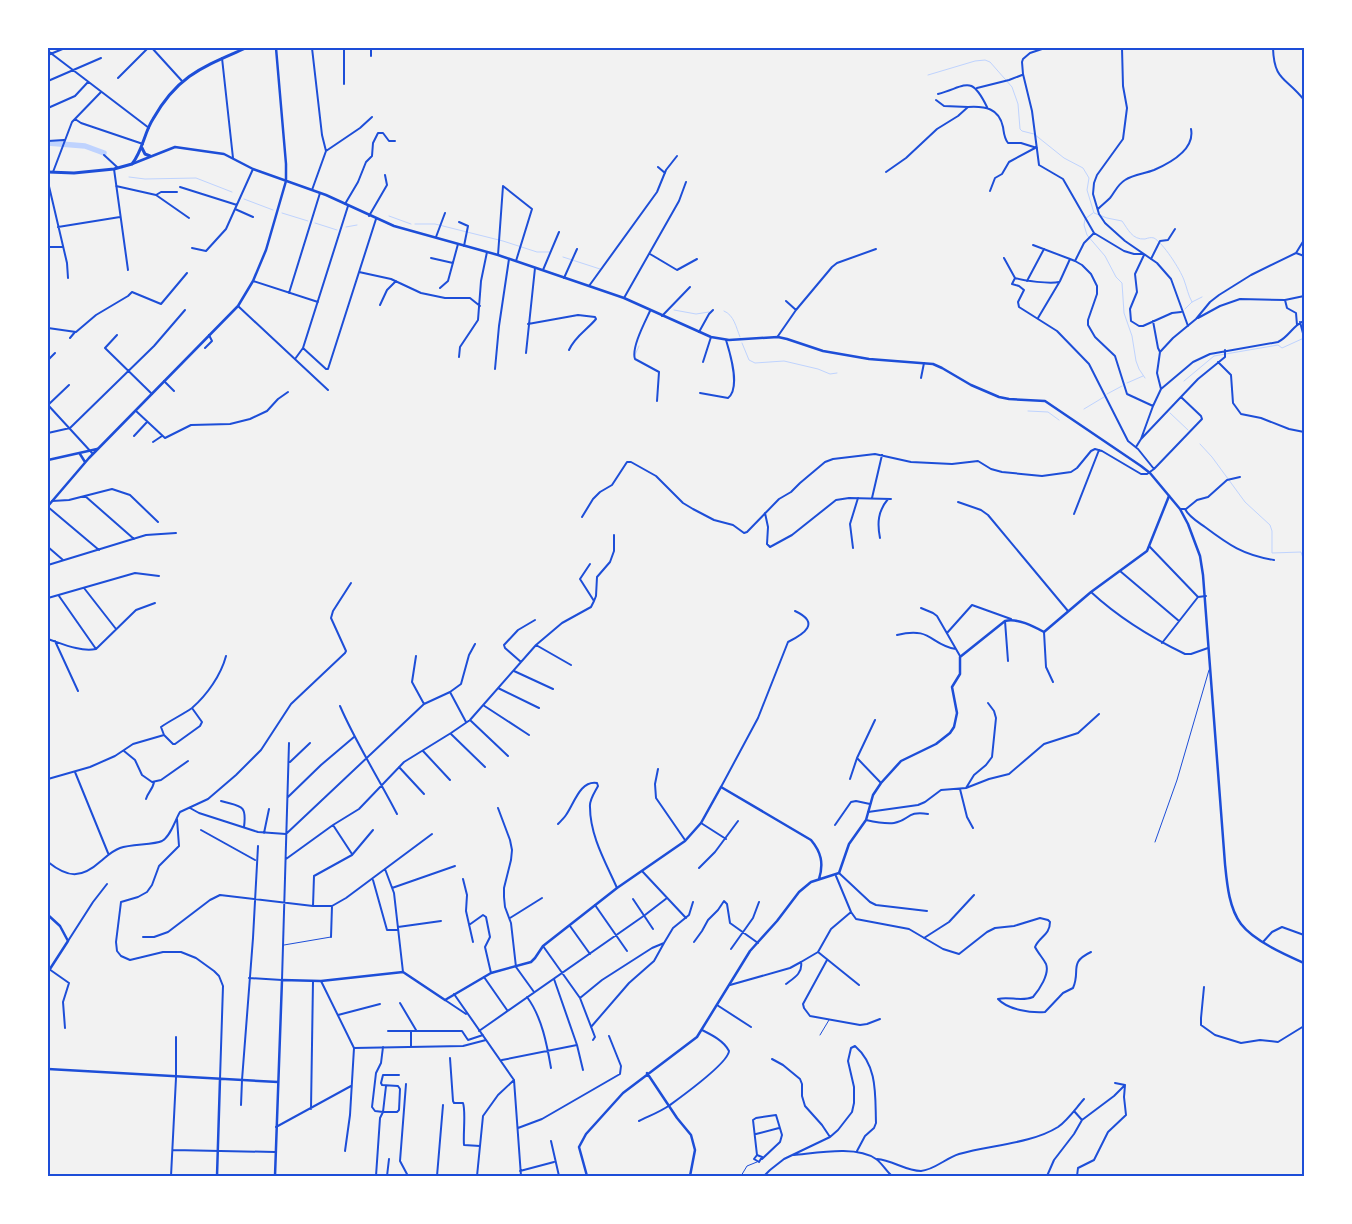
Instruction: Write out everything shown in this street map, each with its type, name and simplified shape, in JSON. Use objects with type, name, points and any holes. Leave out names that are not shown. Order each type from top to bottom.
[{"type":"main road","points":[[48,172],[74,173],[132,164],[143,145],[157,113],[182,82],[195,71],[245,48]]},
{"type":"main road","points":[[143,145],[145,154],[150,156]]},
{"type":"street","points":[[49,53],[65,48]]},
{"type":"street","points":[[118,78],[148,48]]},
{"type":"street","points":[[152,48],[182,82]]},
{"type":"street","points":[[234,53],[235,48]]},
{"type":"street","points":[[99,550],[48,506],[50,501],[92,452],[136,411],[238,306],[254,281],[272,231],[286,182],[276,48]]},
{"type":"street","points":[[312,48],[322,135],[326,151],[312,190]]},
{"type":"street","points":[[344,84],[344,48],[353,48]]},
{"type":"street","points":[[371,48],[371,56]]},
{"type":"street","points":[[1045,48],[1023,59],[1023,74],[1030,104],[1039,165],[1063,179],[1094,233],[1124,250],[1143,255]]},
{"type":"street","points":[[1122,48],[1123,86],[1127,108],[1123,139],[1104,165],[1094,182],[1093,190],[1101,218],[1113,231],[1143,255],[1151,259],[1171,279],[1188,326]]},
{"type":"street","points":[[1273,48],[1277,72],[1304,100]]},
{"type":"street","points":[[49,53],[149,128]]},
{"type":"street","points":[[48,81],[101,58]]},
{"type":"street","points":[[222,58],[233,158]]},
{"type":"street","points":[[938,94],[967,85],[977,88],[1010,80],[1023,74]]},
{"type":"street","points":[[48,108],[75,96],[88,82]]},
{"type":"street","points":[[977,88],[988,107],[999,116],[1006,141],[1036,148]]},
{"type":"street","points":[[53,172],[69,128],[75,119],[102,92]]},
{"type":"street","points":[[936,100],[944,106],[988,107]]},
{"type":"street","points":[[886,172],[906,158],[937,129],[958,116],[968,106]]},
{"type":"street","points":[[326,151],[360,128],[372,117]]},
{"type":"street","points":[[75,119],[143,145]]},
{"type":"street","points":[[1098,209],[1111,197],[1123,181],[1132,176],[1153,171],[1180,155],[1191,138],[1191,129]]},
{"type":"street","points":[[295,359],[303,348],[347,205],[366,162],[372,156],[373,143],[379,132],[382,132],[389,141],[395,141]]},
{"type":"street","points":[[48,141],[63,143]]},
{"type":"street","points":[[132,164],[170,148],[182,147],[216,152],[233,158],[253,170],[320,193],[402,229],[498,255],[590,286],[624,298],[711,337],[726,340],[778,337],[823,351],[890,362],[933,364],[971,385],[1004,398],[1045,401],[1150,473],[1180,509],[1188,524],[1200,556],[1206,596],[1226,880],[1236,915],[1242,925],[1263,942],[1304,963]]},
{"type":"street","points":[[990,191],[995,178],[1002,174],[1009,162],[1036,148]]},
{"type":"street","points":[[104,155],[116,168],[116,186],[128,270]]},
{"type":"street","points":[[590,286],[657,192],[665,173],[677,156]]},
{"type":"street","points":[[658,168],[665,173]]},
{"type":"street","points":[[192,248],[207,250],[226,229],[253,170]]},
{"type":"street","points":[[369,216],[386,187],[385,175]]},
{"type":"street","points":[[48,182],[67,263],[68,278]]},
{"type":"street","points":[[624,298],[679,201],[686,182]]},
{"type":"street","points":[[116,186],[156,195],[189,218]]},
{"type":"street","points":[[498,255],[503,186],[532,209],[516,261]]},
{"type":"street","points":[[180,187],[237,205]]},
{"type":"street","points":[[156,195],[161,192],[177,192]]},
{"type":"street","points":[[289,292],[320,193]]},
{"type":"street","points":[[235,209],[253,217]]},
{"type":"street","points":[[436,238],[445,213]]},
{"type":"street","points":[[58,227],[121,217]]},
{"type":"street","points":[[303,348],[326,369],[328,368],[376,219]]},
{"type":"street","points":[[459,222],[468,226],[464,246]]},
{"type":"street","points":[[1151,259],[1160,241],[1168,240],[1175,229]]},
{"type":"street","points":[[543,270],[559,232]]},
{"type":"street","points":[[1075,261],[1084,243],[1094,233]]},
{"type":"street","points":[[1160,352],[1219,295],[1251,274],[1296,253],[1304,240]]},
{"type":"street","points":[[440,288],[448,281],[458,244]]},
{"type":"street","points":[[1033,245],[1075,261],[1091,274],[1097,286],[1097,294],[1088,325],[1095,337],[1115,356],[1127,394],[1153,406]]},
{"type":"street","points":[[48,247],[62,247]]},
{"type":"street","points":[[564,278],[577,249]]},
{"type":"street","points":[[778,337],[796,310],[835,265],[876,249]]},
{"type":"street","points":[[1027,281],[1044,249]]},
{"type":"street","points":[[459,357],[460,347],[477,323],[481,281],[488,252]]},
{"type":"street","points":[[1296,253],[1304,256]]},
{"type":"street","points":[[650,254],[677,270],[696,259]]},
{"type":"street","points":[[1143,255],[1135,274],[1137,292],[1130,307],[1130,320],[1141,326],[1172,312],[1182,311]]},
{"type":"street","points":[[430,258],[453,263]]},
{"type":"street","points":[[1004,258],[1015,278],[1027,281],[1059,282]]},
{"type":"street","points":[[495,369],[509,259]]},
{"type":"street","points":[[1038,318],[1070,259]]},
{"type":"street","points":[[526,353],[535,268]]},
{"type":"street","points":[[70,338],[96,314],[132,292],[160,304],[188,272]]},
{"type":"street","points":[[359,272],[396,281],[421,293],[445,298],[470,298],[480,306]]},
{"type":"street","points":[[1015,278],[1012,284],[1024,290],[1018,302],[1019,307],[1057,331],[1089,364],[1128,441],[1136,447],[1154,469]]},
{"type":"street","points":[[254,281],[318,302]]},
{"type":"street","points":[[380,305],[386,290],[396,281]]},
{"type":"street","points":[[662,316],[689,287]]},
{"type":"street","points":[[1196,319],[1216,308],[1240,299],[1286,300],[1304,296]]},
{"type":"street","points":[[1286,300],[1286,308],[1296,313],[1297,325]]},
{"type":"street","points":[[786,301],[796,310]]},
{"type":"street","points":[[238,306],[328,390]]},
{"type":"street","points":[[48,434],[70,428],[154,346],[185,310]]},
{"type":"street","points":[[650,310],[637,340],[634,354],[635,359],[659,372],[657,401]]},
{"type":"street","points":[[699,332],[713,310]]},
{"type":"street","points":[[528,324],[578,315],[595,317],[596,319],[576,337],[569,350]]},
{"type":"street","points":[[1153,321],[1160,352],[1157,373],[1161,389]]},
{"type":"street","points":[[1136,447],[1161,389],[1199,358],[1225,350],[1278,342],[1286,337],[1300,322],[1304,321]]},
{"type":"street","points":[[1300,322],[1304,337]]},
{"type":"street","points":[[48,328],[76,332]]},
{"type":"street","points":[[205,348],[212,341],[209,335]]},
{"type":"street","points":[[117,336],[105,348],[152,394]]},
{"type":"street","points":[[702,362],[711,337]]},
{"type":"street","points":[[700,393],[728,398],[731,395],[734,375],[726,340]]},
{"type":"street","points":[[1141,439],[1146,436],[1198,379],[1225,357],[1225,350]]},
{"type":"street","points":[[48,360],[55,353]]},
{"type":"street","points":[[1218,362],[1231,375],[1233,403],[1241,414],[1261,418],[1289,429],[1304,432]]},
{"type":"street","points":[[921,378],[924,363]]},
{"type":"street","points":[[164,382],[174,391]]},
{"type":"street","points":[[69,385],[48,405],[92,452]]},
{"type":"street","points":[[136,411],[166,438],[191,425],[230,424],[250,419],[267,411],[278,399],[288,392]]},
{"type":"street","points":[[582,517],[593,499],[612,485],[627,462],[631,462],[656,476],[683,503],[718,522],[728,523],[742,533],[745,533],[779,499],[791,492],[829,460],[853,455],[882,454],[911,462],[952,464],[978,461],[1002,472],[1042,476],[1071,472],[1095,449],[1142,474],[1150,473],[1202,419],[1181,397]]},
{"type":"street","points":[[134,436],[147,422]]},
{"type":"street","points":[[1142,435],[1146,436]]},
{"type":"street","points":[[153,442],[162,436]]},
{"type":"street","points":[[1074,514],[1099,450]]},
{"type":"street","points":[[48,460],[92,452]]},
{"type":"street","points":[[80,454],[85,462]]},
{"type":"street","points":[[872,498],[882,454]]},
{"type":"street","points":[[1180,509],[1185,509],[1197,500],[1208,497],[1228,480],[1240,477]]},
{"type":"street","points":[[50,501],[69,500],[108,489],[117,490],[130,495],[158,522]]},
{"type":"street","points":[[85,496],[134,539]]},
{"type":"street","points":[[1044,632],[1091,592],[1144,554],[1149,546],[1168,496]]},
{"type":"street","points":[[765,513],[768,527],[767,544],[769,547],[775,546],[792,535],[836,500],[842,498],[889,499],[880,512],[878,519],[880,538]]},
{"type":"street","points":[[853,548],[850,524],[858,498]]},
{"type":"street","points":[[958,502],[981,510],[988,515],[1068,611]]},
{"type":"street","points":[[1185,509],[1192,517],[1231,547],[1257,557],[1274,560]]},
{"type":"street","points":[[48,565],[151,534],[176,533]]},
{"type":"street","points":[[286,859],[333,824],[359,808],[399,766],[470,720],[536,645],[562,623],[591,607],[596,596],[597,577],[610,562],[614,551],[614,535]]},
{"type":"street","points":[[1149,546],[1198,597]]},
{"type":"street","points":[[48,548],[64,560]]},
{"type":"street","points":[[590,564],[580,580],[594,601]]},
{"type":"street","points":[[48,598],[138,572],[159,576]]},
{"type":"street","points":[[1120,572],[1179,621]]},
{"type":"street","points":[[48,862],[62,872],[76,874],[86,872],[108,853],[125,846],[161,842],[180,812],[208,799],[221,789],[260,750],[291,704],[345,653],[344,644],[331,618],[336,606],[351,583]]},
{"type":"street","points":[[84,588],[116,629]]},
{"type":"street","points":[[1091,592],[1110,610],[1162,643],[1184,654],[1191,654],[1210,648]]},
{"type":"street","points":[[59,596],[96,649]]},
{"type":"street","points":[[1162,643],[1198,597],[1206,596]]},
{"type":"street","points":[[48,639],[79,648],[96,649],[138,608],[155,603]]},
{"type":"street","points":[[947,633],[972,605],[1044,632]]},
{"type":"street","points":[[920,608],[937,616],[960,657],[960,674],[952,687],[957,713],[950,733],[936,744],[901,761],[873,795],[866,820],[849,844],[838,874],[851,912],[856,919],[909,929],[943,949],[959,954],[995,928],[1014,926],[1040,918],[1048,920],[1050,922],[1049,930],[1035,947],[1047,966],[1046,973],[1040,988],[1033,997],[1020,1000],[1002,998],[998,1000],[1013,1008],[1045,1012],[1063,993],[1073,988],[1078,961],[1082,956],[1091,952]]},
{"type":"street","points":[[445,1000],[491,973],[531,962],[543,946],[595,905],[685,841],[701,823],[758,718],[788,642],[803,635],[808,628],[806,618],[795,611]]},
{"type":"street","points":[[521,662],[504,645],[518,630],[534,620]]},
{"type":"street","points":[[960,657],[1005,621],[1011,620]]},
{"type":"street","points":[[1005,621],[1008,661]]},
{"type":"street","points":[[1044,632],[1046,667],[1053,682]]},
{"type":"street","points":[[898,635],[922,633],[946,646],[956,649]]},
{"type":"street","points":[[55,641],[78,691]]},
{"type":"street","points":[[190,808],[199,813],[244,828],[264,833],[286,834],[424,704],[450,692],[461,684],[469,655],[475,644]]},
{"type":"street","points":[[536,645],[571,665]]},
{"type":"street","points":[[192,708],[202,722],[200,726],[175,744],[172,744],[164,735],[162,727],[192,708],[222,670],[226,656]]},
{"type":"street","points":[[416,656],[412,682],[424,704]]},
{"type":"street","points":[[1155,842],[1177,780],[1210,667]]},
{"type":"street","points":[[514,670],[553,689]]},
{"type":"street","points":[[498,688],[539,708]]},
{"type":"street","points":[[450,692],[466,722]]},
{"type":"street","points":[[966,788],[974,775],[992,757],[996,718],[994,711],[988,703]]},
{"type":"street","points":[[340,706],[366,760],[397,814]]},
{"type":"street","points":[[483,706],[529,735]]},
{"type":"street","points":[[868,812],[918,805],[941,790],[966,788],[1009,774],[1044,744],[1078,733],[1099,714]]},
{"type":"street","points":[[470,720],[508,756]]},
{"type":"street","points":[[850,779],[857,758],[875,720]]},
{"type":"street","points":[[451,733],[485,767]]},
{"type":"street","points":[[48,779],[75,772],[124,751],[134,744],[164,735]]},
{"type":"street","points":[[288,797],[354,737]]},
{"type":"street","points":[[275,1176],[290,762],[289,743]]},
{"type":"street","points":[[290,762],[310,743]]},
{"type":"street","points":[[124,751],[134,760],[142,775],[154,782],[161,780],[188,761]]},
{"type":"street","points":[[422,751],[450,780]]},
{"type":"street","points":[[857,758],[881,783]]},
{"type":"street","points":[[399,766],[424,794]]},
{"type":"street","points":[[658,770],[655,784],[656,798],[685,841]]},
{"type":"street","points":[[75,772],[108,853]]},
{"type":"street","points":[[146,799],[148,793],[154,787],[154,782]]},
{"type":"street","points":[[558,824],[566,815],[580,791],[587,784],[597,783],[590,807],[592,826],[617,888]]},
{"type":"street","points":[[720,787],[811,840],[822,860],[819,879]]},
{"type":"street","points":[[960,789],[967,818],[973,828]]},
{"type":"street","points":[[835,825],[851,802],[856,800],[870,804]]},
{"type":"street","points":[[221,801],[244,810],[246,814],[244,828]]},
{"type":"street","points":[[498,808],[512,850],[504,888],[505,907],[509,919],[516,967],[534,992]]},
{"type":"street","points":[[264,833],[269,809]]},
{"type":"street","points":[[866,820],[893,823],[899,822],[912,814],[928,814]]},
{"type":"street","points":[[177,819],[179,846],[159,866],[152,885],[147,892],[121,902],[116,947],[121,956],[130,960],[163,952],[181,952],[196,958],[219,976],[223,986],[216,1176]]},
{"type":"street","points":[[699,868],[726,839],[738,821]]},
{"type":"street","points":[[701,823],[726,839]]},
{"type":"street","points":[[333,824],[352,855]]},
{"type":"street","points":[[201,830],[256,861]]},
{"type":"street","points":[[313,906],[314,876],[352,855],[373,830]]},
{"type":"street","points":[[143,937],[154,937],[168,932],[215,896],[224,894],[284,903],[332,906],[372,880],[432,834]]},
{"type":"street","points":[[241,1104],[258,846]]},
{"type":"street","points":[[392,888],[455,866]]},
{"type":"street","points":[[385,869],[392,888],[403,972]]},
{"type":"street","points":[[642,871],[686,918]]},
{"type":"street","points":[[587,1176],[579,1147],[583,1138],[623,1094],[647,1073],[685,1046],[702,1030],[748,955],[799,892],[805,886],[819,879],[838,874]]},
{"type":"street","points":[[838,874],[863,897],[876,905],[927,911]]},
{"type":"street","points":[[463,879],[466,889],[466,911],[472,942]]},
{"type":"street","points":[[372,880],[387,930],[441,921]]},
{"type":"street","points":[[65,1028],[63,1002],[69,983],[48,971],[107,884]]},
{"type":"street","points":[[924,938],[950,922],[974,895]]},
{"type":"street","points":[[509,919],[542,898]]},
{"type":"street","points":[[479,1031],[667,898]]},
{"type":"street","points":[[633,899],[653,929]]},
{"type":"street","points":[[694,942],[708,920],[724,901],[730,923],[758,943]]},
{"type":"street","points":[[591,1027],[629,983],[654,960],[673,928],[689,915],[693,902]]},
{"type":"street","points":[[731,949],[753,918],[759,902]]},
{"type":"street","points":[[595,905],[627,951]]},
{"type":"street","points":[[283,945],[331,937],[332,906]]},
{"type":"street","points":[[730,985],[790,968],[818,952],[831,930],[851,912]]},
{"type":"street","points":[[48,915],[60,926],[68,941]]},
{"type":"street","points":[[469,925],[483,915],[486,917],[490,937],[485,947],[491,973]]},
{"type":"street","points":[[570,926],[590,954]]},
{"type":"street","points":[[1263,942],[1272,932],[1282,927],[1304,935]]},
{"type":"street","points":[[580,998],[602,980],[652,948],[664,943]]},
{"type":"street","points":[[543,946],[580,998],[595,1037],[593,1040]]},
{"type":"street","points":[[818,952],[859,985]]},
{"type":"street","points":[[828,960],[803,1007],[810,1016],[860,1025],[880,1019]]},
{"type":"street","points":[[786,984],[799,973],[802,968],[801,962]]},
{"type":"street","points":[[249,978],[321,981],[403,972],[468,1015]]},
{"type":"street","points":[[484,978],[508,1010]]},
{"type":"street","points":[[554,979],[577,1045],[583,1070]]},
{"type":"street","points":[[311,1109],[313,981]]},
{"type":"street","points":[[321,981],[354,1048],[345,1151]]},
{"type":"street","points":[[1204,988],[1201,1025],[1215,1035],[1241,1043],[1260,1040],[1278,1042],[1304,1026]]},
{"type":"street","points":[[454,994],[479,1031],[502,1060],[514,1080],[521,1176]]},
{"type":"street","points":[[527,997],[534,1007],[548,1051],[551,1068]]},
{"type":"street","points":[[400,1003],[416,1030]]},
{"type":"street","points":[[338,1015],[380,1004]]},
{"type":"street","points":[[717,1006],[750,1027]]},
{"type":"street","points":[[820,1035],[829,1020]]},
{"type":"street","points":[[639,1121],[669,1106],[711,1074],[729,1056],[727,1047],[714,1036],[702,1030]]},
{"type":"street","points":[[388,1031],[462,1031],[468,1040],[483,1035]]},
{"type":"street","points":[[411,1031],[411,1046]]},
{"type":"street","points":[[518,1128],[542,1119],[620,1074],[621,1066],[608,1036]]},
{"type":"street","points":[[171,1176],[176,1038]]},
{"type":"street","points":[[354,1048],[463,1046],[486,1040]]},
{"type":"street","points":[[502,1060],[577,1045]]},
{"type":"street","points":[[764,1176],[792,1155],[838,1130],[853,1108],[854,1087],[848,1061],[851,1048],[854,1046],[857,1047],[871,1067],[875,1078],[876,1123],[875,1127],[865,1136],[857,1152]]},
{"type":"street","points":[[382,1047],[381,1063],[376,1072],[372,1107],[374,1110],[383,1112],[397,1112],[399,1110],[400,1089],[398,1086],[382,1084],[383,1075],[399,1075]]},
{"type":"street","points":[[450,1058],[453,1102],[463,1103],[465,1106],[463,1118],[464,1145],[480,1146]]},
{"type":"street","points":[[772,1059],[783,1065],[800,1079],[805,1106],[830,1136]]},
{"type":"street","points":[[48,1069],[176,1078],[278,1082]]},
{"type":"street","points":[[647,1073],[691,1135],[694,1145],[694,1156],[690,1176]]},
{"type":"street","points":[[478,1176],[483,1116],[498,1095],[514,1080]]},
{"type":"street","points":[[1115,1082],[1125,1085]]},
{"type":"street","points":[[406,1084],[400,1161],[408,1176]]},
{"type":"street","points":[[1047,1176],[1054,1160],[1082,1120],[1114,1096],[1125,1085]]},
{"type":"street","points":[[1077,1176],[1078,1168],[1094,1160],[1108,1132],[1126,1115],[1125,1085]]},
{"type":"street","points":[[276,1128],[352,1086]]},
{"type":"street","points":[[376,1176],[380,1118],[383,1112],[386,1086]]},
{"type":"street","points":[[877,1159],[884,1159],[913,1170],[924,1170],[960,1153],[1000,1145],[1053,1130],[1084,1099]]},
{"type":"street","points":[[437,1176],[443,1105]]},
{"type":"street","points":[[1074,1110],[1082,1120]]},
{"type":"street","points":[[741,1176],[747,1166],[761,1161],[780,1142],[782,1135],[776,1115],[754,1119],[757,1154],[754,1157],[757,1162]]},
{"type":"street","points":[[756,1134],[779,1128]]},
{"type":"street","points":[[551,1141],[559,1176]]},
{"type":"street","points":[[173,1150],[276,1152]]},
{"type":"street","points":[[792,1155],[864,1153],[877,1159],[892,1176]]},
{"type":"street","points":[[757,1154],[761,1155],[762,1159]]},
{"type":"street","points":[[387,1176],[388,1159]]},
{"type":"street","points":[[520,1171],[555,1162]]},
{"type":"waterway","points":[[48,50],[53,48]]},
{"type":"waterway","points":[[928,75],[975,61],[985,60],[990,62],[1012,87],[1018,104],[1020,129],[1034,134],[1064,158],[1083,168],[1089,178],[1087,190],[1094,213],[1122,221],[1137,238],[1153,238],[1158,241],[1179,270],[1192,302]]},
{"type":"waterway","points":[[48,143],[85,146],[104,153]]},
{"type":"waterway","points":[[129,177],[145,179],[196,178],[232,192]]},
{"type":"waterway","points":[[244,199],[273,210]]},
{"type":"waterway","points":[[282,213],[308,221]]},
{"type":"waterway","points":[[1093,213],[1085,219],[1084,225],[1087,235],[1105,256],[1116,277],[1122,283],[1124,313],[1132,336],[1136,361],[1145,378]]},
{"type":"waterway","points":[[389,216],[411,224]]},
{"type":"waterway","points":[[315,223],[337,230]]},
{"type":"waterway","points":[[415,224],[435,224],[503,241],[537,252],[549,252]]},
{"type":"waterway","points":[[346,227],[357,225]]},
{"type":"waterway","points":[[563,257],[600,269]]},
{"type":"waterway","points":[[1185,309],[1192,302],[1202,297]]},
{"type":"waterway","points":[[674,310],[696,314],[709,312]]},
{"type":"waterway","points":[[724,311],[732,318],[740,337]]},
{"type":"waterway","points":[[1184,381],[1214,356],[1278,345],[1282,348],[1304,338]]},
{"type":"waterway","points":[[742,343],[749,360],[755,363],[784,361],[818,369],[830,374],[837,373]]},
{"type":"waterway","points":[[635,355],[639,346]]},
{"type":"waterway","points":[[1127,383],[1143,376]]},
{"type":"waterway","points":[[1107,394],[1122,386]]},
{"type":"waterway","points":[[1084,409],[1104,397]]},
{"type":"waterway","points":[[1028,411],[1048,412],[1059,420]]},
{"type":"waterway","points":[[1170,413],[1188,430]]},
{"type":"waterway","points":[[1200,444],[1212,457],[1245,502],[1270,525],[1272,531],[1272,553],[1301,552],[1304,561]]}]
